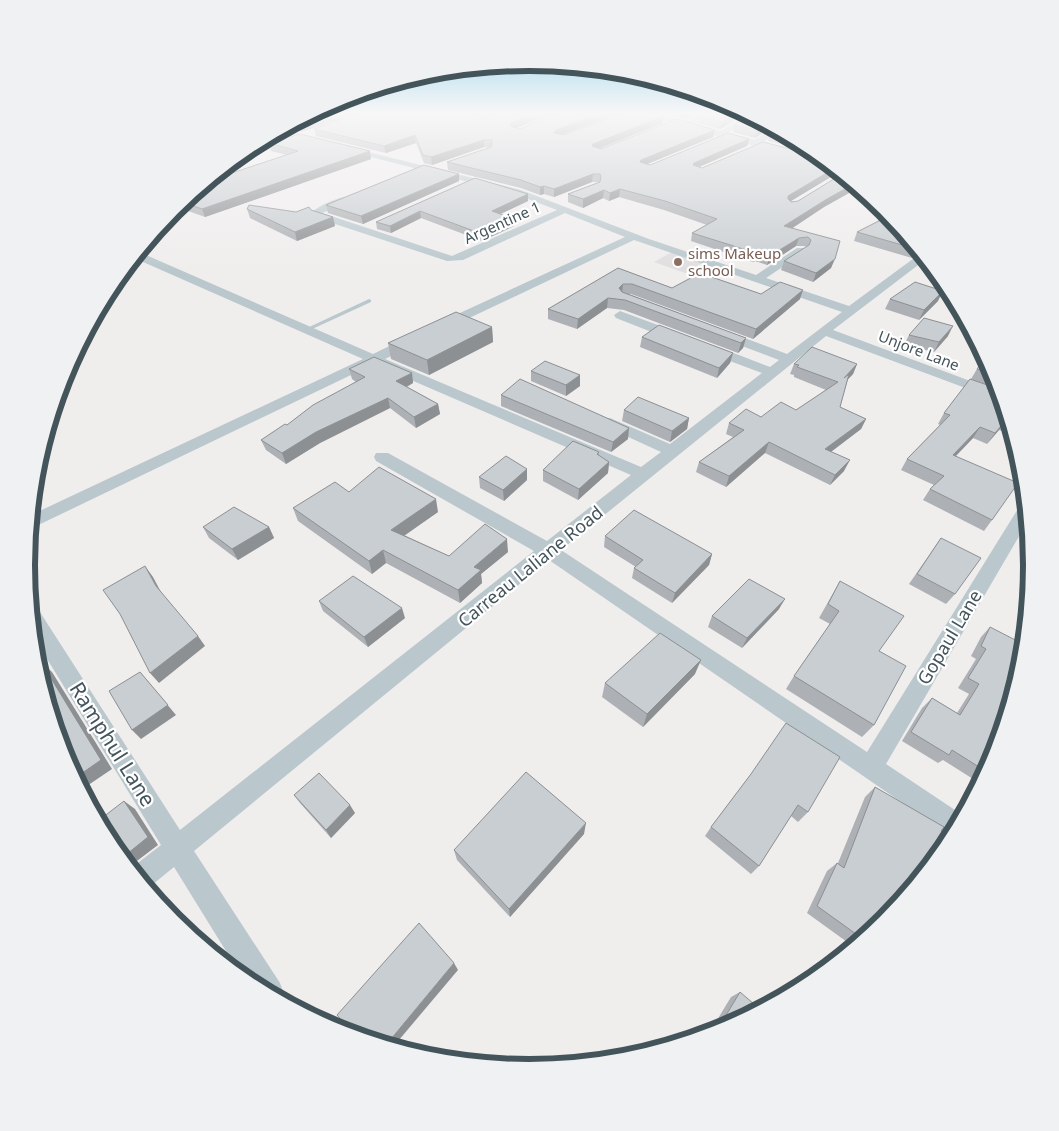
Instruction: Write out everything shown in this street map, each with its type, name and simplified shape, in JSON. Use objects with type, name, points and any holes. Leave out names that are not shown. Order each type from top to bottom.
[{"type":"street","points":[[417,166],[555,202],[565,210],[633,236],[852,311]]},
{"type":"street","points":[[408,175],[441,166]]},
{"type":"street","points":[[456,188],[473,180]]},
{"type":"street","points":[[364,192],[316,212],[317,215],[364,230],[380,222]]},
{"type":"street","name":"Argentine 1","points":[[364,230],[451,259],[459,258],[565,210]]},
{"type":"street","points":[[37,520],[633,236]]},
{"type":"street","points":[[757,279],[801,250]]},
{"type":"street","points":[[142,258],[375,358],[509,419],[643,474]]},
{"type":"street","name":"Carreau Laliane Road","points":[[144,876],[643,474],[919,260]]},
{"type":"street","points":[[620,316],[772,372]]},
{"type":"street","points":[[708,329],[789,359]]},
{"type":"street","name":"Unjore Lane","points":[[824,332],[993,395]]},
{"type":"street","points":[[591,415],[672,451]]},
{"type":"street","points":[[382,457],[549,551],[952,823]]},
{"type":"street","name":"Gopaul Lane","points":[[870,767],[1022,517]]},
{"type":"street","name":"Ramphul Lane","points":[[39,627],[262,982]]},
{"type":"lane","points":[[308,329],[370,301]]},
{"type":"shaded area","name":"sims Makeup school","points":[[672,252],[702,263],[685,273],[654,262]]},
{"type":"building","points":[[254,166],[327,166],[202,209],[191,205],[225,175]]},
{"type":"building","points":[[422,166],[459,174],[361,216],[326,205]]},
{"type":"building","points":[[463,166],[695,166],[702,168],[707,166],[821,166],[829,172],[788,196],[791,202],[798,201],[836,177],[848,187],[784,226],[840,241],[835,259],[816,273],[784,261],[809,245],[811,240],[808,237],[799,238],[770,256],[692,233],[717,219],[665,201],[620,189],[610,193],[604,190],[583,199],[568,194],[600,182],[600,174],[593,174],[554,189],[544,186],[540,187],[521,180]]},
{"type":"building","points":[[475,178],[528,194],[492,211],[514,219],[482,234],[420,211],[390,226],[376,222]]},
{"type":"building","points":[[249,205],[296,212],[309,207],[311,210],[333,217],[295,232],[247,209]]},
{"type":"building","points":[[882,219],[907,246],[857,232]]},
{"type":"building","points":[[618,268],[672,288],[700,273],[761,294],[780,282],[803,290],[756,329],[632,284],[623,284],[619,288],[622,292],[746,338],[741,343],[625,300],[608,298],[578,319],[548,309]]},
{"type":"building","points":[[915,282],[942,292],[924,310],[890,299]]},
{"type":"building","points":[[456,312],[492,327],[427,360],[388,343]]},
{"type":"building","points":[[924,318],[953,326],[939,342],[909,335]]},
{"type":"building","points":[[659,325],[733,353],[719,368],[642,337]]},
{"type":"building","points":[[812,347],[857,364],[844,378],[849,374],[840,407],[866,419],[825,449],[850,460],[835,475],[769,442],[729,476],[699,462],[744,430],[729,423],[746,409],[761,417],[781,402],[796,410],[838,382],[797,367],[799,365],[794,364]]},
{"type":"building","points":[[374,357],[412,373],[396,381],[438,404],[414,417],[388,398],[316,432],[282,453],[261,440],[285,424],[287,425],[313,405],[365,377],[349,369]]},
{"type":"building","points":[[545,361],[580,375],[566,385],[531,371]]},
{"type":"building","points":[[981,364],[984,371],[977,369]]},
{"type":"building","points":[[520,379],[629,428],[613,442],[501,395]]},
{"type":"building","points":[[970,379],[990,386],[1003,424],[995,433],[980,427],[953,455],[1017,482],[1017,485],[992,520],[930,489],[944,476],[907,459],[950,415],[944,413]]},
{"type":"building","points":[[638,397],[689,418],[672,431],[624,410]]},
{"type":"building","points":[[573,441],[599,452],[597,454],[609,462],[579,489],[543,470]]},
{"type":"building","points":[[506,456],[527,469],[503,490],[479,477]]},
{"type":"building","points":[[379,467],[436,499],[391,530],[449,556],[485,524],[507,539],[474,567],[481,570],[458,590],[383,550],[369,561],[293,508],[335,482],[349,492]]},
{"type":"building","points":[[234,507],[269,527],[232,549],[203,527]]},
{"type":"building","points":[[634,510],[712,554],[675,593],[634,568],[643,560],[605,536]]},
{"type":"building","points":[[941,538],[981,558],[955,594],[917,574]]},
{"type":"building","points":[[145,566],[156,586],[198,636],[150,673],[120,614],[103,590]]},
{"type":"building","points":[[353,576],[402,608],[364,637],[319,601]]},
{"type":"building","points":[[749,579],[785,599],[747,638],[712,616]]},
{"type":"building","points":[[840,581],[904,616],[879,651],[906,666],[874,725],[794,676],[839,611],[828,604]]},
{"type":"building","points":[[990,627],[1018,641],[1007,693],[998,724],[980,768],[952,750],[949,755],[911,732],[932,698],[960,715],[979,684],[968,678],[986,649],[981,646]]},
{"type":"building","points":[[660,633],[701,660],[647,714],[605,683]]},
{"type":"building","points":[[47,672],[101,760],[81,774],[61,724]]},
{"type":"building","points":[[140,672],[168,705],[132,730],[109,691]]},
{"type":"building","points":[[786,723],[840,757],[808,812],[798,805],[759,866],[711,827]]},
{"type":"building","points":[[526,772],[586,823],[509,909],[454,850]]},
{"type":"building","points":[[319,773],[350,805],[326,830],[294,795]]},
{"type":"building","points":[[875,787],[944,827],[941,831],[945,834],[922,867],[901,892],[858,935],[817,906],[837,863],[844,868]]},
{"type":"building","points":[[124,801],[148,837],[128,854],[103,817]]},
{"type":"building","points":[[419,923],[454,963],[390,1040],[344,1024],[337,1015]]},
{"type":"building","points":[[740,992],[755,1005],[748,1009],[723,1020]]},
{"type":"place","name":"sims Makeup school","points":[[678,262]]}]
